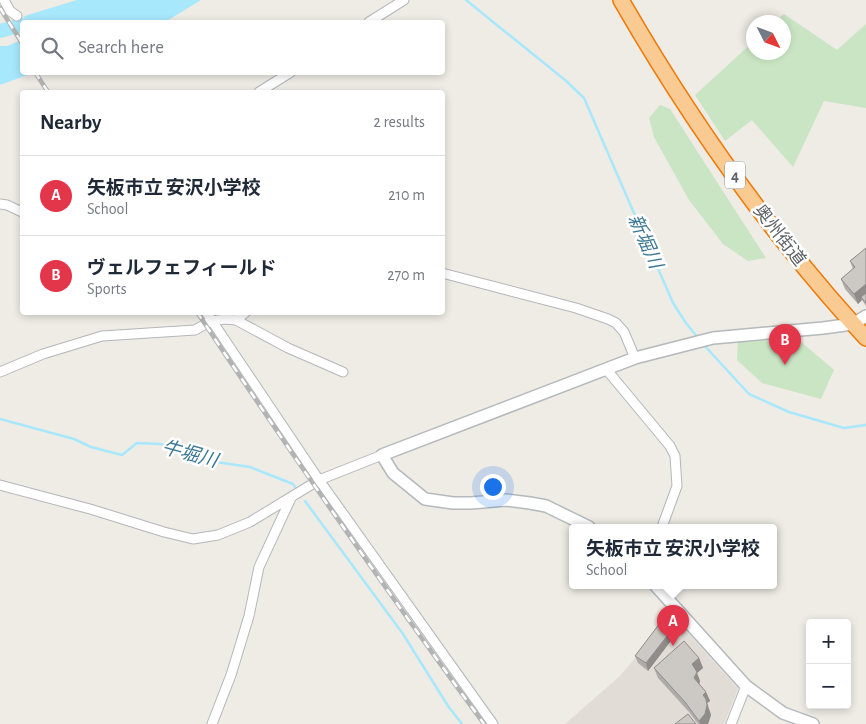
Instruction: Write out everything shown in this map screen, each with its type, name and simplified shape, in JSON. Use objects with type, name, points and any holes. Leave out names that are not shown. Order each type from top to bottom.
[{"type":"highway","name":"奥州街道","points":[[621,0],[676,91],[719,154],[771,224],[859,320],[866,338]]},
{"type":"street","points":[[4,0],[10,11],[17,16]]},
{"type":"street","points":[[372,20],[404,0]]},
{"type":"street","points":[[262,90],[286,75]]},
{"type":"street","points":[[0,204],[20,211]]},
{"type":"street","points":[[445,274],[576,308],[608,319],[624,332],[635,358]]},
{"type":"street","points":[[208,315],[319,480],[493,724]]},
{"type":"street","points":[[236,320],[242,315]]},
{"type":"street","points":[[0,372],[43,354],[102,336],[195,330],[211,322],[225,319],[236,320],[288,348],[343,372]]},
{"type":"street","points":[[0,485],[193,539],[218,535],[250,522],[319,480],[635,358],[707,339],[800,331],[859,320]]},
{"type":"street","points":[[606,370],[670,446],[674,456],[677,486],[663,524]]},
{"type":"street","points":[[382,455],[393,473],[425,499],[453,503],[506,500],[530,502],[546,506],[583,524]]},
{"type":"street","points":[[212,724],[231,675],[249,616],[259,567],[291,498]]},
{"type":"street","points":[[659,589],[746,686],[783,713],[813,724]]},
{"type":"street","points":[[731,724],[746,686]]},
{"type":"shaded area","points":[[672,615],[738,689],[724,724],[565,724],[620,676]]},
{"type":"green space","points":[[791,19],[837,50],[866,24],[866,108],[824,101],[793,167],[752,120],[725,141],[695,95],[746,48],[746,60],[791,60]]},
{"type":"green space","points":[[660,105],[670,109],[766,258],[748,261],[723,244],[689,200],[654,137],[649,118]]},
{"type":"green space","points":[[793,335],[834,370],[821,399],[762,383],[737,360],[738,339]]},
{"type":"water","points":[[85,0],[201,0],[168,20],[60,20]]},
{"type":"water","points":[[20,41],[20,75],[28,75],[0,85],[0,46],[7,46]]},
{"type":"building","points":[[866,248],[866,284],[854,294],[841,279],[855,267],[850,261]]},
{"type":"building","points":[[866,293],[866,303],[861,297]]},
{"type":"building","points":[[660,623],[671,631],[646,663],[635,656]]},
{"type":"building","points":[[684,641],[699,658],[692,664],[697,672],[694,678],[706,692],[703,695],[707,705],[705,714],[699,721],[685,702],[654,668]]},
{"type":"building","points":[[688,714],[696,724],[675,724]]},
{"type":"waterway","points":[[36,20],[101,0]]},
{"type":"waterway","name":"新堀川","points":[[466,0],[565,80],[584,98],[673,303],[698,338]]},
{"type":"waterway","points":[[0,31],[20,26]]},
{"type":"waterway","name":"新堀川","points":[[703,344],[749,394],[789,412],[844,428],[866,425]]},
{"type":"waterway","name":"牛堀川","points":[[0,419],[74,439],[91,447],[122,455],[137,443],[161,444],[209,461],[250,467],[293,484],[295,487]]},
{"type":"waterway","name":"牛堀川","points":[[305,501],[403,634],[448,706],[462,724]]},
{"type":"railway","points":[[0,8],[20,40]]},
{"type":"railway","points":[[37,75],[47,90]]},
{"type":"railway","points":[[199,315],[338,520],[484,724]]},
{"type":"place","name":"ヴェルフェフィールド","points":[[785,365]]},
{"type":"place","name":"矢板市立 安沢小学校","points":[[673,646]]}]
